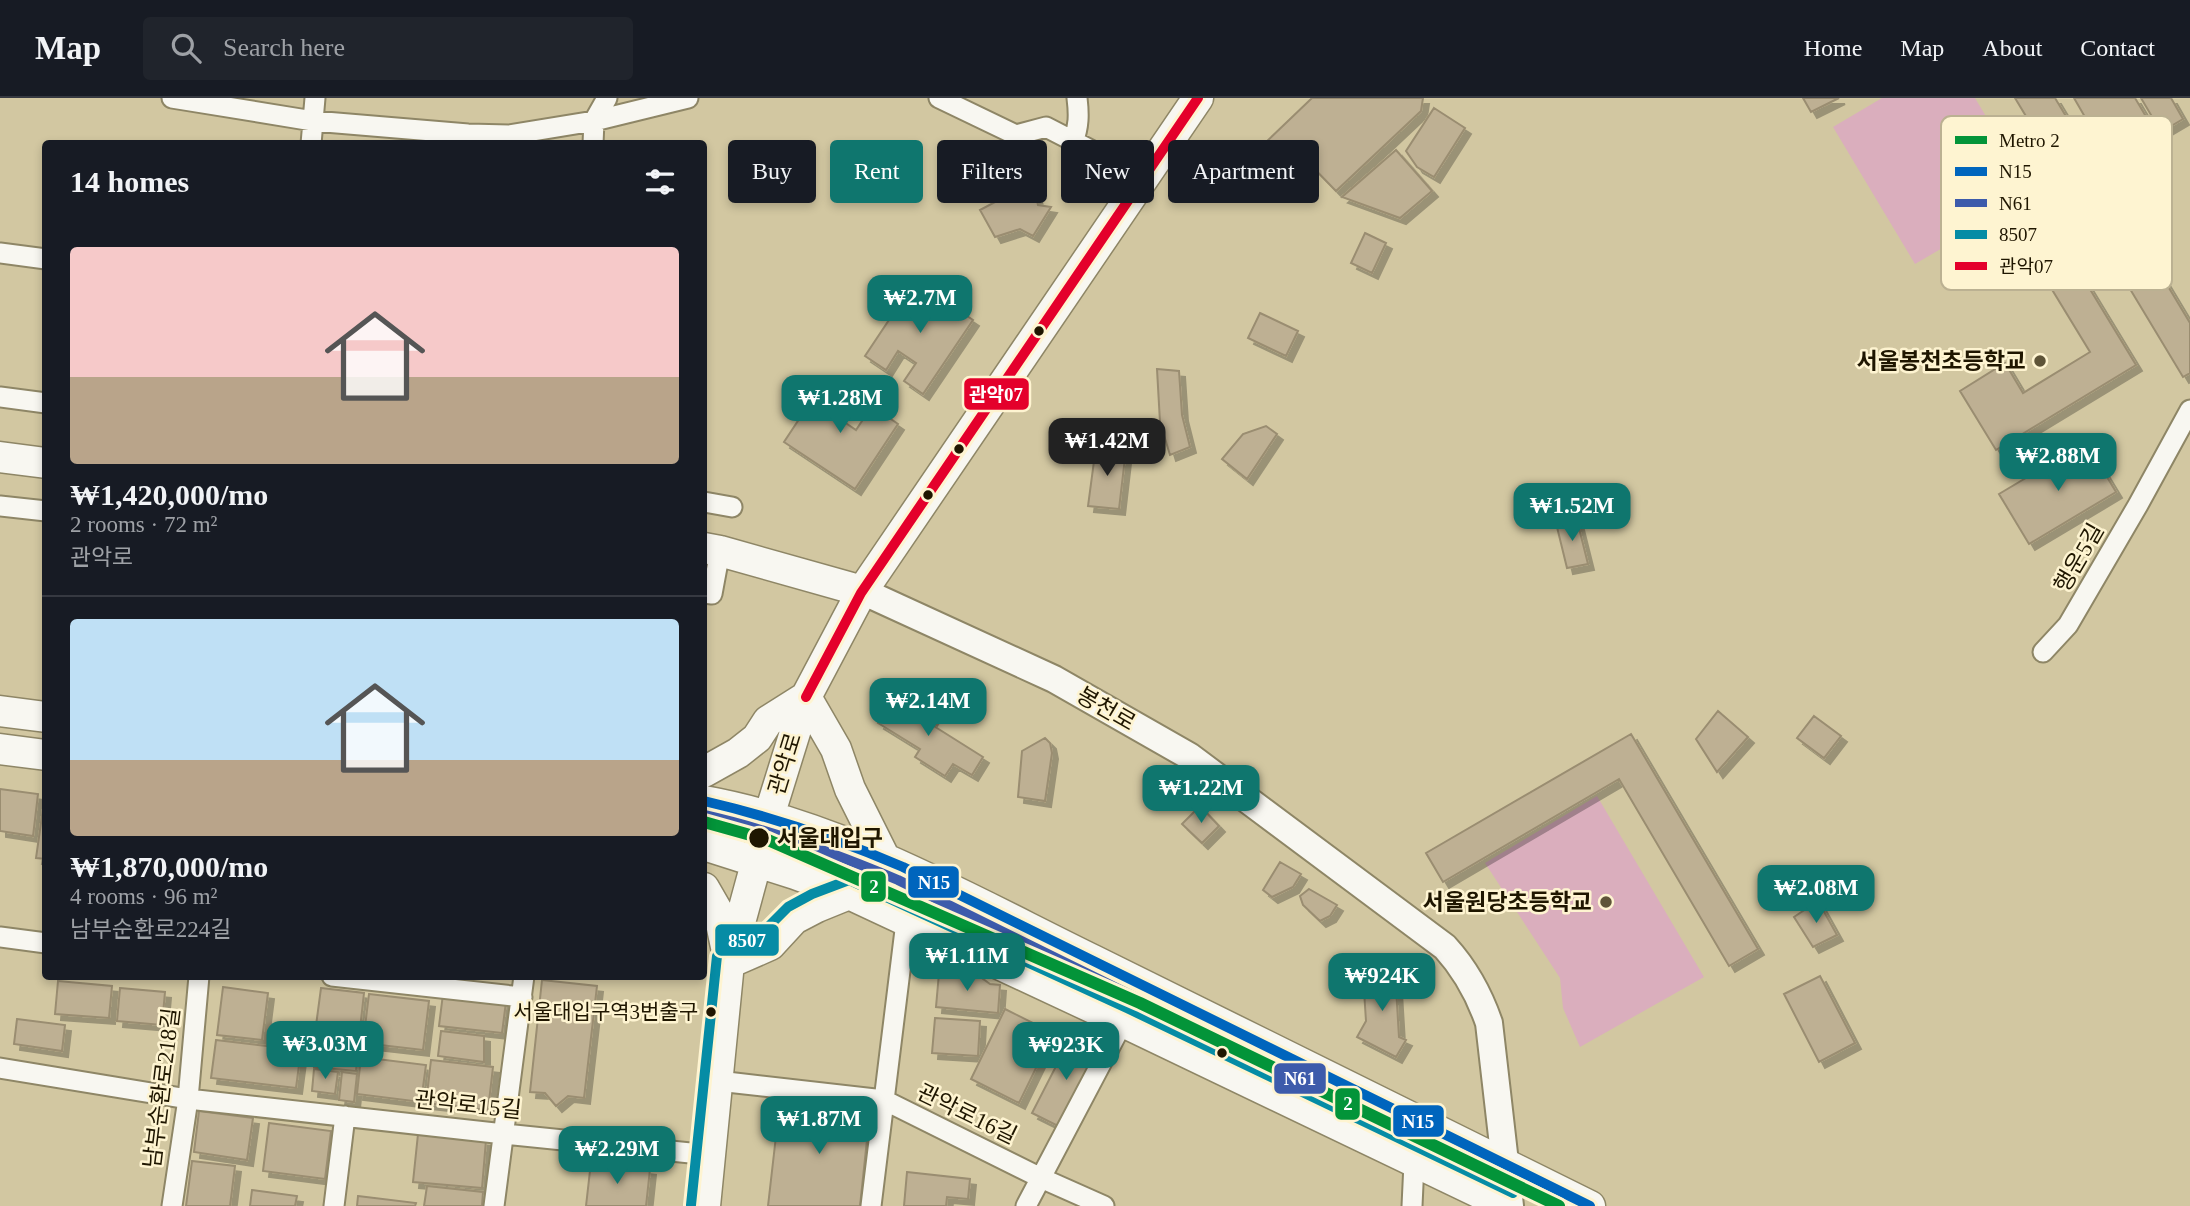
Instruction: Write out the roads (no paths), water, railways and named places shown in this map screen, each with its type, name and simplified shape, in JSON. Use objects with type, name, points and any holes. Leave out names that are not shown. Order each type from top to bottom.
[{"type":"main road","name":"관악로","points":[[1154,163],[1198,98]]},
{"type":"main road","name":"관악로","points":[[705,1206],[729,963],[769,816],[806,697],[862,591],[1127,203]]},
{"type":"main road","points":[[0,457],[42,462]]},
{"type":"main road","name":"봉천로","points":[[712,550],[862,591],[1054,678],[1189,755],[1445,947],[1472,982],[1489,1023],[1508,1206]]},
{"type":"main road","points":[[707,770],[738,753],[757,738],[768,721],[806,697],[836,750],[850,789],[885,859]]},
{"type":"main road","points":[[0,711],[42,716]]},
{"type":"main road","points":[[0,749],[42,754]]},
{"type":"main road","points":[[707,802],[769,816],[885,859],[1590,1206]]},
{"type":"main road","points":[[707,846],[849,894],[1508,1206]]},
{"type":"main road","points":[[707,893],[719,914],[729,963],[770,945],[794,919],[849,894]]},
{"type":"street","points":[[172,98],[313,121],[509,135],[594,121],[688,98]]},
{"type":"street","points":[[311,140],[315,98]]},
{"type":"street","points":[[593,140],[594,121],[607,98]]},
{"type":"street","points":[[939,98],[1016,135],[1046,127],[1069,140]]},
{"type":"street","points":[[1074,140],[1078,129],[1077,98]]},
{"type":"street","points":[[0,253],[42,258]]},
{"type":"street","points":[[0,397],[42,402]]},
{"type":"street","name":"행운5길","points":[[2043,652],[2068,625],[2190,410]]},
{"type":"street","points":[[707,503],[732,507]]},
{"type":"street","points":[[0,506],[42,511]]},
{"type":"street","points":[[708,594],[712,550]]},
{"type":"street","points":[[871,1206],[906,922]]},
{"type":"street","points":[[0,937],[42,942]]},
{"type":"street","name":"남부순환로218길","points":[[172,1206],[188,1099],[199,980]]},
{"type":"street","points":[[368,980],[522,997]]},
{"type":"street","points":[[494,1206],[524,980]]},
{"type":"street","points":[[1027,1206],[1123,1022]]},
{"type":"street","name":"관악로15길","points":[[0,1068],[188,1099],[710,1154]]},
{"type":"street","name":"관악로16길","points":[[718,1081],[884,1100],[1041,1178],[1104,1206]]},
{"type":"street","points":[[334,1206],[345,1116]]},
{"type":"street","points":[[1412,1206],[1414,1163]]},
{"type":"metro line","name":"2","points":[[707,823],[768,840],[1140,1003],[1559,1206]]},
{"type":"place","name":"서울봉천초등학교","points":[[2040,361]]},
{"type":"place","name":"서울대입구","points":[[759,838]]},
{"type":"place","name":"서울원당초등학교","points":[[1606,902]]},
{"type":"place","name":"서울대입구역3번출구","points":[[711,1012]]}]
